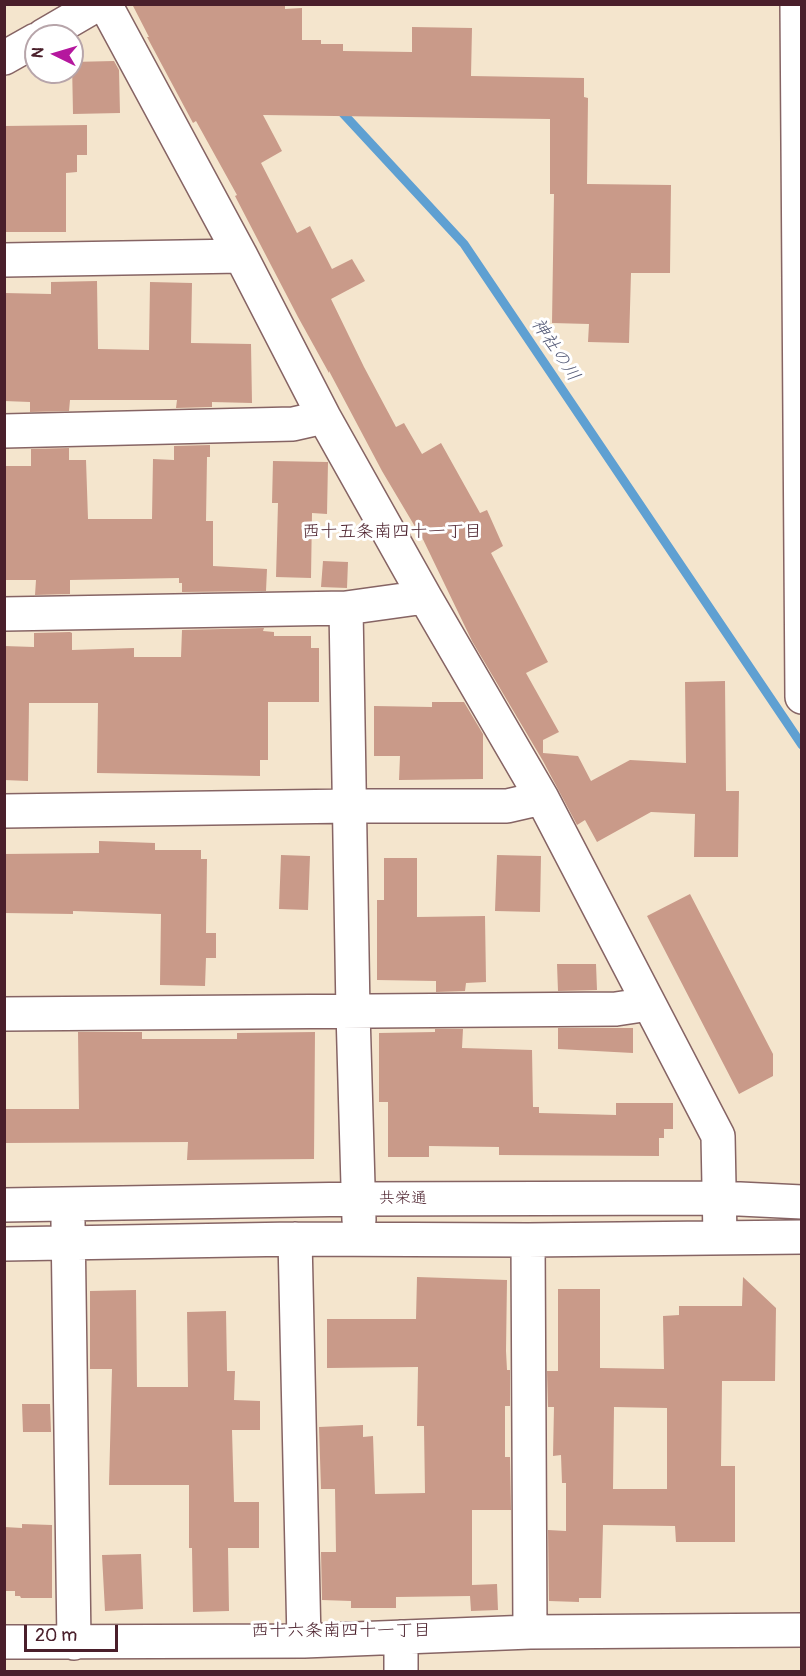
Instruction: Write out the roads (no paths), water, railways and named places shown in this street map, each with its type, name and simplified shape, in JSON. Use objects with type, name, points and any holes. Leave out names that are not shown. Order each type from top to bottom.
[{"type":"street","points":[[64,24],[98,4]]},
{"type":"street","points":[[105,4],[241,256],[324,417],[542,798],[718,1136],[720,1237]]},
{"type":"street","points":[[797,4],[801,697]]},
{"type":"street","points":[[4,58],[24,47]]},
{"type":"street","points":[[4,261],[241,256]]},
{"type":"street","points":[[4,431],[293,424],[324,417]]},
{"type":"street","points":[[4,614],[346,608],[425,597]]},
{"type":"street","points":[[346,608],[353,1012],[360,1240]]},
{"type":"street","points":[[4,811],[507,806],[542,798]]},
{"type":"street","points":[[4,1014],[616,1009],[649,1004]]},
{"type":"street","name":"共栄通","points":[[4,1205],[359,1199],[719,1198],[801,1202]]},
{"type":"street","points":[[67,1205],[74,1643]]},
{"type":"street","points":[[4,1245],[295,1239],[528,1240],[801,1237]]},
{"type":"street","points":[[295,1239],[304,1641]]},
{"type":"street","points":[[528,1240],[530,1632]]},
{"type":"street","points":[[4,1642],[304,1641],[530,1632],[801,1630]]},
{"type":"street","points":[[401,1637],[401,1671]]},
{"type":"waterway","name":"神社の川","points":[[338,108],[464,244],[802,745]]},
{"type":"district","name":"西十五条南四十一丁目","points":[[392,532]]},
{"type":"district","name":"西十六条南四十一丁目","points":[[341,1631]]}]
